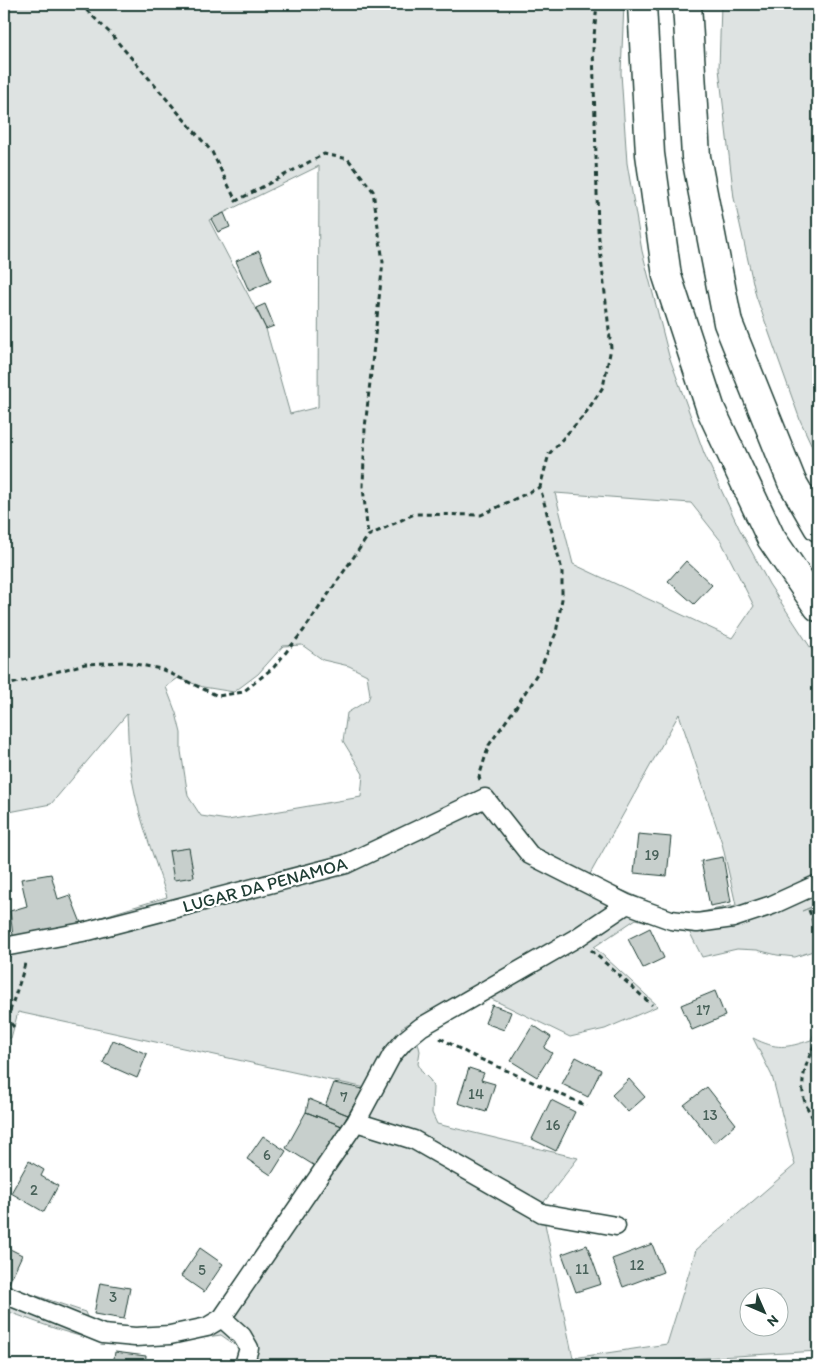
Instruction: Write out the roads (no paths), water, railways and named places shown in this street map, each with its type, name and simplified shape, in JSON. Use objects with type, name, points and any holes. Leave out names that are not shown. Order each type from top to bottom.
[{"type":"highway","points":[[642,4],[650,154],[667,276],[711,410],[771,538],[818,607]]},
{"type":"highway","points":[[687,4],[696,157],[728,323],[792,482],[818,527]]},
{"type":"street","name":"LUGAR DA PENAMOA","points":[[4,947],[88,931],[346,864],[485,798],[530,855],[627,904]]},
{"type":"street","points":[[4,1294],[103,1334],[135,1337],[170,1335],[207,1327],[222,1318],[356,1122],[392,1055],[404,1041],[421,1027],[578,937],[627,904],[671,920],[697,923],[733,918],[772,905],[818,884]]},
{"type":"street","points":[[356,1122],[414,1140],[542,1213],[616,1226]]},
{"type":"street","points":[[222,1318],[242,1336],[249,1348],[244,1365]]}]
